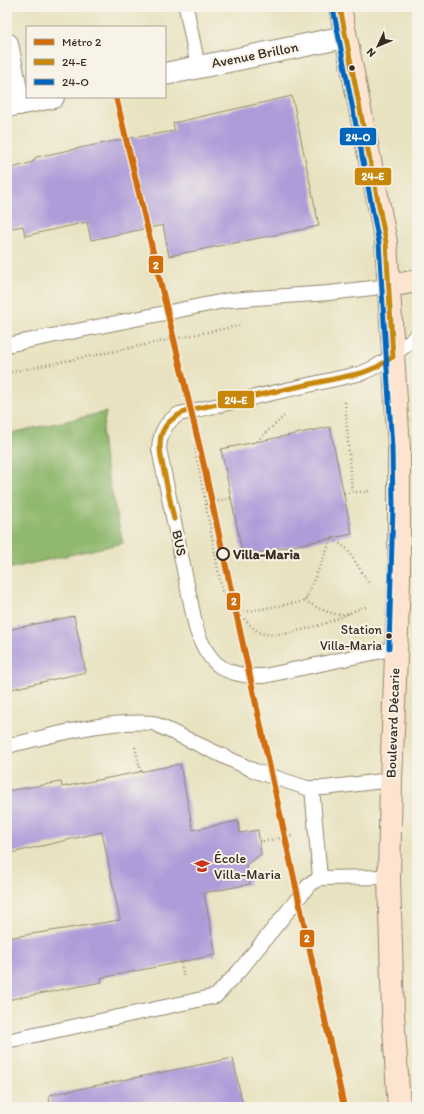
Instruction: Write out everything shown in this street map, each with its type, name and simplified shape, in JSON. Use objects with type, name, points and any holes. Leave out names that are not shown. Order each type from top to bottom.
[{"type":"main road","name":"Boulevard Décarie","points":[[340,7],[384,229],[399,448],[400,505],[389,877],[393,1013],[399,1107]]},
{"type":"main road","points":[[389,286],[417,281]]},
{"type":"street","name":"Avenue Brillon","points":[[166,74],[346,37]]},
{"type":"street","points":[[7,44],[13,105],[48,98]]},
{"type":"lane","points":[[186,7],[198,67]]},
{"type":"lane","points":[[7,345],[229,300],[329,293],[389,286]]},
{"type":"lane","name":"BUS","points":[[396,648],[264,676],[245,676],[228,671],[213,660],[202,645],[196,628],[159,449],[163,428],[170,420],[179,414],[362,373],[393,357],[417,335]]},
{"type":"lane","points":[[7,746],[114,723],[153,723],[255,771],[290,783],[312,788],[391,780]]},
{"type":"lane","points":[[312,788],[320,878]]},
{"type":"lane","points":[[7,1041],[216,996],[240,970],[308,886],[320,878],[389,877]]},
{"type":"path","points":[[7,373],[245,324]]},
{"type":"path","points":[[338,404],[345,402],[352,493]]},
{"type":"path","points":[[257,441],[288,412],[276,414]]},
{"type":"path","points":[[204,431],[196,438],[195,447],[222,591],[236,610],[260,632],[270,636],[333,621],[359,608],[368,607]]},
{"type":"path","points":[[344,494],[371,491]]},
{"type":"path","points":[[206,504],[231,498]]},
{"type":"path","points":[[305,601],[332,538],[347,549],[369,583]]},
{"type":"path","points":[[236,610],[244,612],[305,601],[329,613],[350,613]]},
{"type":"path","points":[[134,742],[141,772]]},
{"type":"path","points":[[260,842],[297,835]]},
{"type":"green space","points":[[106,412],[102,434],[105,463],[123,543],[7,569],[7,434]]},
{"type":"building","points":[[292,96],[319,226],[169,256],[163,225],[91,240],[87,222],[25,236],[23,226],[7,229],[7,172],[11,171],[12,168],[33,162],[36,157],[119,140],[175,131],[173,123]]},
{"type":"building","points":[[330,427],[352,534],[243,556],[221,449]]},
{"type":"building","points":[[74,616],[86,672],[7,690],[7,630]]},
{"type":"building","points":[[180,764],[193,830],[238,821],[240,833],[258,830],[261,854],[246,865],[250,884],[204,893],[216,955],[101,978],[102,982],[7,1000],[7,938],[120,920],[102,832],[7,854],[7,791],[61,782],[62,787]]},
{"type":"building","points":[[233,1058],[243,1107],[50,1107],[49,1095]]},
{"type":"metro line","name":"2","points":[[116,98],[202,457],[344,1107]]},
{"type":"transit line","name":"24-E","points":[[174,519],[160,445],[164,429],[169,422],[177,416],[189,410],[362,373],[377,367],[393,357],[386,242],[340,7]]},
{"type":"transit line","name":"24-O","points":[[333,8],[379,243],[392,448],[393,505],[389,648]]},
{"type":"place","name":"Villa-Maria","points":[[223,554]]},
{"type":"place","name":"Station Villa-Maria","points":[[389,636]]},
{"type":"place","name":"École Villa-Maria","points":[[202,866]]}]
